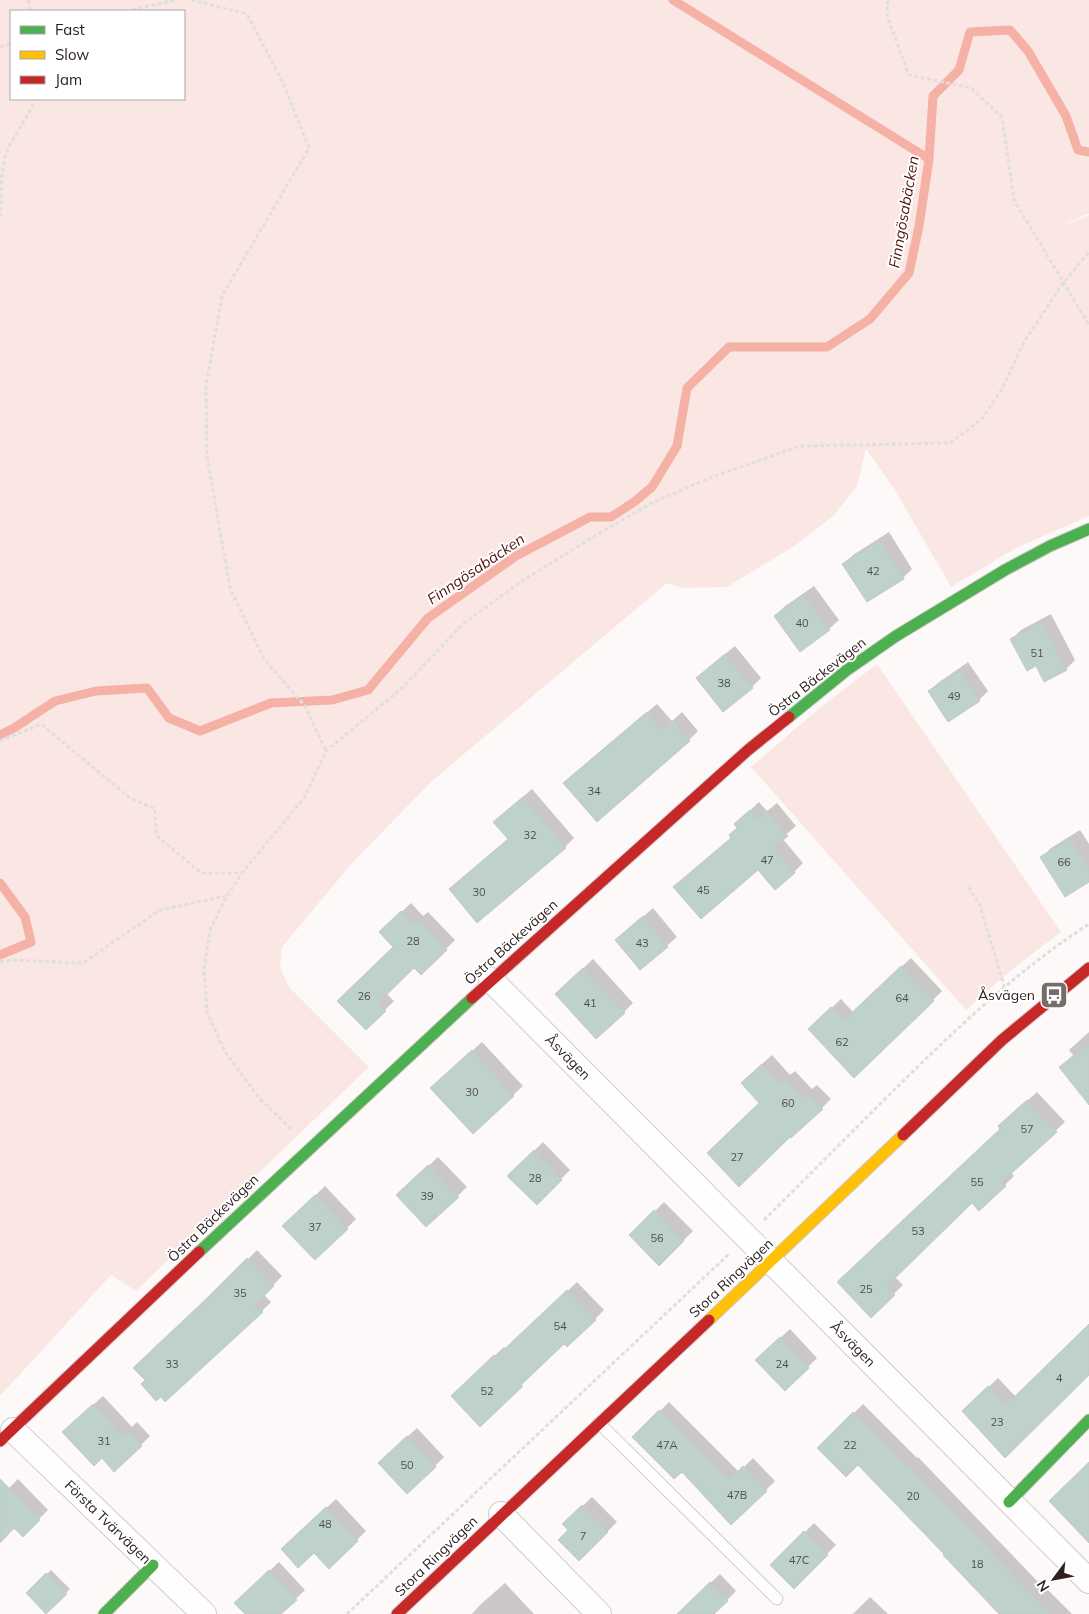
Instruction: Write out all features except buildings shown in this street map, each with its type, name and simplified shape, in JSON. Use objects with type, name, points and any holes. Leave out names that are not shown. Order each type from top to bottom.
[{"type":"street","name":"Östra Bäckevägen","points":[[6,1435],[310,1147],[491,980],[748,750],[847,670],[896,636],[958,597],[1043,550],[1089,529]]},
{"type":"street","name":"Stora Ringvägen","points":[[397,1614],[1002,1040],[1089,968]]},
{"type":"street","name":"Åsvägen","points":[[491,980],[1089,1581]]},
{"type":"street","points":[[1009,1502],[1089,1420]]},
{"type":"street","name":"Första Tvärvägen","points":[[6,1435],[153,1565],[204,1614]]},
{"type":"street","points":[[502,1514],[599,1614]]},
{"type":"street","points":[[104,1614],[153,1565]]},
{"type":"lane","points":[[599,1423],[777,1599]]},
{"type":"path","points":[[131,10],[176,0]]},
{"type":"path","points":[[191,0],[247,14],[283,83],[309,148],[222,296],[206,386],[207,456],[230,588],[264,659],[305,706],[326,751]]},
{"type":"path","points":[[888,0],[886,16],[910,75],[971,88],[1002,117],[1014,200],[1089,325]]},
{"type":"path","points":[[0,217],[5,158],[17,130],[36,100]]},
{"type":"path","points":[[310,1147],[260,1099],[225,1052],[207,1012],[204,969],[210,930],[227,896],[242,873],[304,798],[326,751],[401,689],[464,623],[522,581],[654,502],[712,477],[800,446],[950,442],[981,420],[1002,389],[1024,342],[1064,283],[1089,252]]},
{"type":"path","points":[[0,741],[41,724],[130,798],[155,809],[156,835],[201,873],[242,873]]},
{"type":"path","points":[[968,887],[983,913],[1004,987]]},
{"type":"path","points":[[0,962],[12,960],[83,963],[160,910],[227,896]]},
{"type":"path","points":[[347,1614],[747,1237],[951,1033],[1004,987],[1065,939],[1089,924]]},
{"type":"shaded area","points":[[0,0],[1089,0],[1089,214],[1055,229],[1089,215],[1089,516],[1016,548],[951,587],[895,490],[866,449],[857,486],[834,515],[793,547],[727,587],[683,588],[667,583],[432,781],[353,862],[282,947],[280,968],[289,987],[369,1067],[136,1291],[111,1275],[0,1396]]},
{"type":"shaded area","points":[[877,664],[1061,932],[1009,972],[966,1010],[751,767],[822,706]]},
{"type":"waterway","points":[[673,0],[929,159]]},
{"type":"waterway","name":"Finngösabäcken","points":[[0,735],[55,701],[96,691],[147,688],[169,718],[200,731],[271,703],[332,700],[368,690],[428,618],[516,556],[590,517],[611,517],[634,502],[652,487],[677,446],[687,388],[729,347],[827,347],[870,319],[909,273],[919,226],[929,159],[933,96],[959,70],[970,32],[1010,30],[1028,51],[1066,116],[1078,150],[1089,152]]},
{"type":"waterway","name":"Finngösabäcken","points":[[0,883],[25,917],[31,942],[0,955]]},
{"type":"traffic: fast","points":[[789,717],[847,670],[896,636],[1005,570],[1050,546],[1089,529]]},
{"type":"traffic: fast","points":[[199,1252],[472,998]]},
{"type":"traffic: fast","points":[[1009,1502],[1089,1420]]},
{"type":"traffic: fast","points":[[104,1614],[153,1565]]},
{"type":"traffic: slow","points":[[709,1320],[903,1135]]},
{"type":"traffic: jam","points":[[472,998],[748,750],[789,717]]},
{"type":"traffic: jam","points":[[903,1135],[1002,1040],[1089,968]]},
{"type":"traffic: jam","points":[[0,1441],[199,1252]]},
{"type":"traffic: jam","points":[[397,1614],[709,1320]]},
{"type":"place","name":"Åsvägen","points":[[1054,995]]}]
